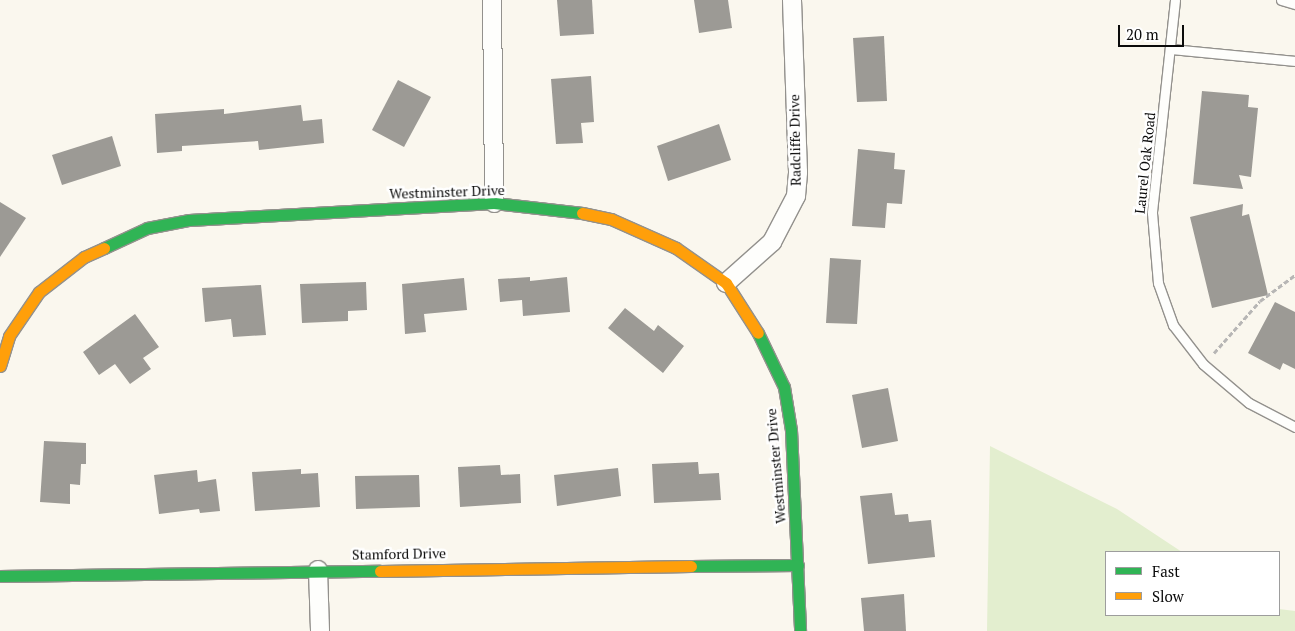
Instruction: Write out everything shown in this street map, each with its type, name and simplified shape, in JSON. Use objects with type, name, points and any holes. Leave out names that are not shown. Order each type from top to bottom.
[{"type":"street","points":[[492,0],[494,203]]},
{"type":"street","name":"Radcliffe Drive","points":[[726,283],[772,242],[796,196],[798,172],[792,0]]},
{"type":"street","name":"Westminster Drive","points":[[0,366],[4,333],[39,292],[76,263],[147,228],[189,220],[494,203],[611,219],[676,248],[726,283],[752,318],[784,387],[791,430],[800,631]]},
{"type":"street","name":"Stamford Drive","points":[[0,576],[318,570],[798,565]]},
{"type":"street","points":[[318,570],[320,631]]},
{"type":"lane","name":"Laurel Oak Road","points":[[1175,0],[1152,213],[1158,283],[1172,325],[1203,364],[1249,403],[1295,426]]},
{"type":"lane","points":[[1281,0],[1295,4]]},
{"type":"lane","points":[[1171,50],[1295,61]]},
{"type":"path","points":[[1203,364],[1260,301],[1295,275]]},
{"type":"green space","points":[[990,446],[1117,509],[1180,551],[1105,551],[1105,616],[1280,616],[1280,609],[1295,611],[1295,631],[987,631]]},
{"type":"building","points":[[557,0],[592,0],[594,34],[560,36]]},
{"type":"building","points":[[694,0],[728,0],[732,28],[699,33]]},
{"type":"building","points":[[884,36],[887,101],[857,102],[853,38]]},
{"type":"building","points":[[591,76],[594,122],[581,123],[583,143],[556,144],[551,79]]},
{"type":"building","points":[[398,80],[431,97],[404,147],[372,130]]},
{"type":"building","points":[[1202,91],[1249,95],[1248,107],[1258,108],[1251,177],[1239,175],[1243,189],[1193,184]]},
{"type":"building","points":[[301,105],[303,121],[322,119],[324,143],[259,150],[258,141],[182,146],[182,151],[157,153],[155,114],[224,109],[224,114]]},
{"type":"building","points":[[719,124],[731,160],[668,181],[657,146]]},
{"type":"building","points":[[112,136],[121,166],[62,185],[52,155]]},
{"type":"building","points":[[858,149],[895,153],[894,169],[905,170],[902,204],[887,203],[885,228],[852,226]]},
{"type":"building","points":[[0,202],[26,218],[0,257]]},
{"type":"building","points":[[1243,204],[1242,216],[1249,214],[1268,295],[1212,308],[1190,217]]},
{"type":"building","points":[[830,258],[861,260],[857,324],[826,323]]},
{"type":"building","points":[[530,277],[530,281],[567,277],[570,312],[523,316],[522,300],[500,302],[498,279]]},
{"type":"building","points":[[464,278],[467,310],[424,314],[426,332],[405,334],[402,284]]},
{"type":"building","points":[[366,282],[367,310],[348,311],[348,321],[302,323],[300,284]]},
{"type":"building","points":[[261,285],[266,335],[233,337],[231,319],[205,322],[202,288]]},
{"type":"building","points":[[1275,302],[1295,312],[1295,369],[1283,363],[1280,370],[1248,353]]},
{"type":"building","points":[[625,308],[654,331],[658,325],[684,346],[663,373],[608,328]]},
{"type":"building","points":[[135,314],[159,347],[143,358],[151,369],[130,384],[115,364],[99,375],[83,352]]},
{"type":"building","points":[[888,388],[898,441],[862,448],[852,395]]},
{"type":"building","points":[[44,441],[86,443],[86,464],[81,464],[80,485],[70,484],[70,504],[40,502]]},
{"type":"building","points":[[698,462],[699,474],[719,473],[721,500],[654,503],[652,464]]},
{"type":"building","points":[[500,465],[501,475],[520,474],[521,503],[460,507],[458,467]]},
{"type":"building","points":[[618,468],[621,496],[557,506],[554,475]]},
{"type":"building","points":[[301,469],[301,474],[318,473],[320,507],[255,511],[252,472]]},
{"type":"building","points":[[197,470],[198,482],[216,479],[220,511],[200,513],[199,509],[159,514],[154,475]]},
{"type":"building","points":[[419,475],[420,507],[356,509],[355,476]]},
{"type":"building","points":[[892,493],[895,515],[908,514],[909,522],[931,520],[935,557],[868,564],[860,496]]},
{"type":"building","points":[[904,594],[906,631],[864,631],[861,598]]},
{"type":"traffic: fast","points":[[104,248],[147,228],[189,220],[494,203],[582,213]]},
{"type":"traffic: fast","points":[[758,333],[784,387],[791,430],[800,631]]},
{"type":"traffic: fast","points":[[691,566],[798,565]]},
{"type":"traffic: fast","points":[[0,576],[380,571]]},
{"type":"traffic: slow","points":[[582,213],[611,219],[676,248],[726,283],[758,333]]},
{"type":"traffic: slow","points":[[0,366],[9,336],[39,292],[84,257],[104,248]]},
{"type":"traffic: slow","points":[[380,571],[691,566]]}]
